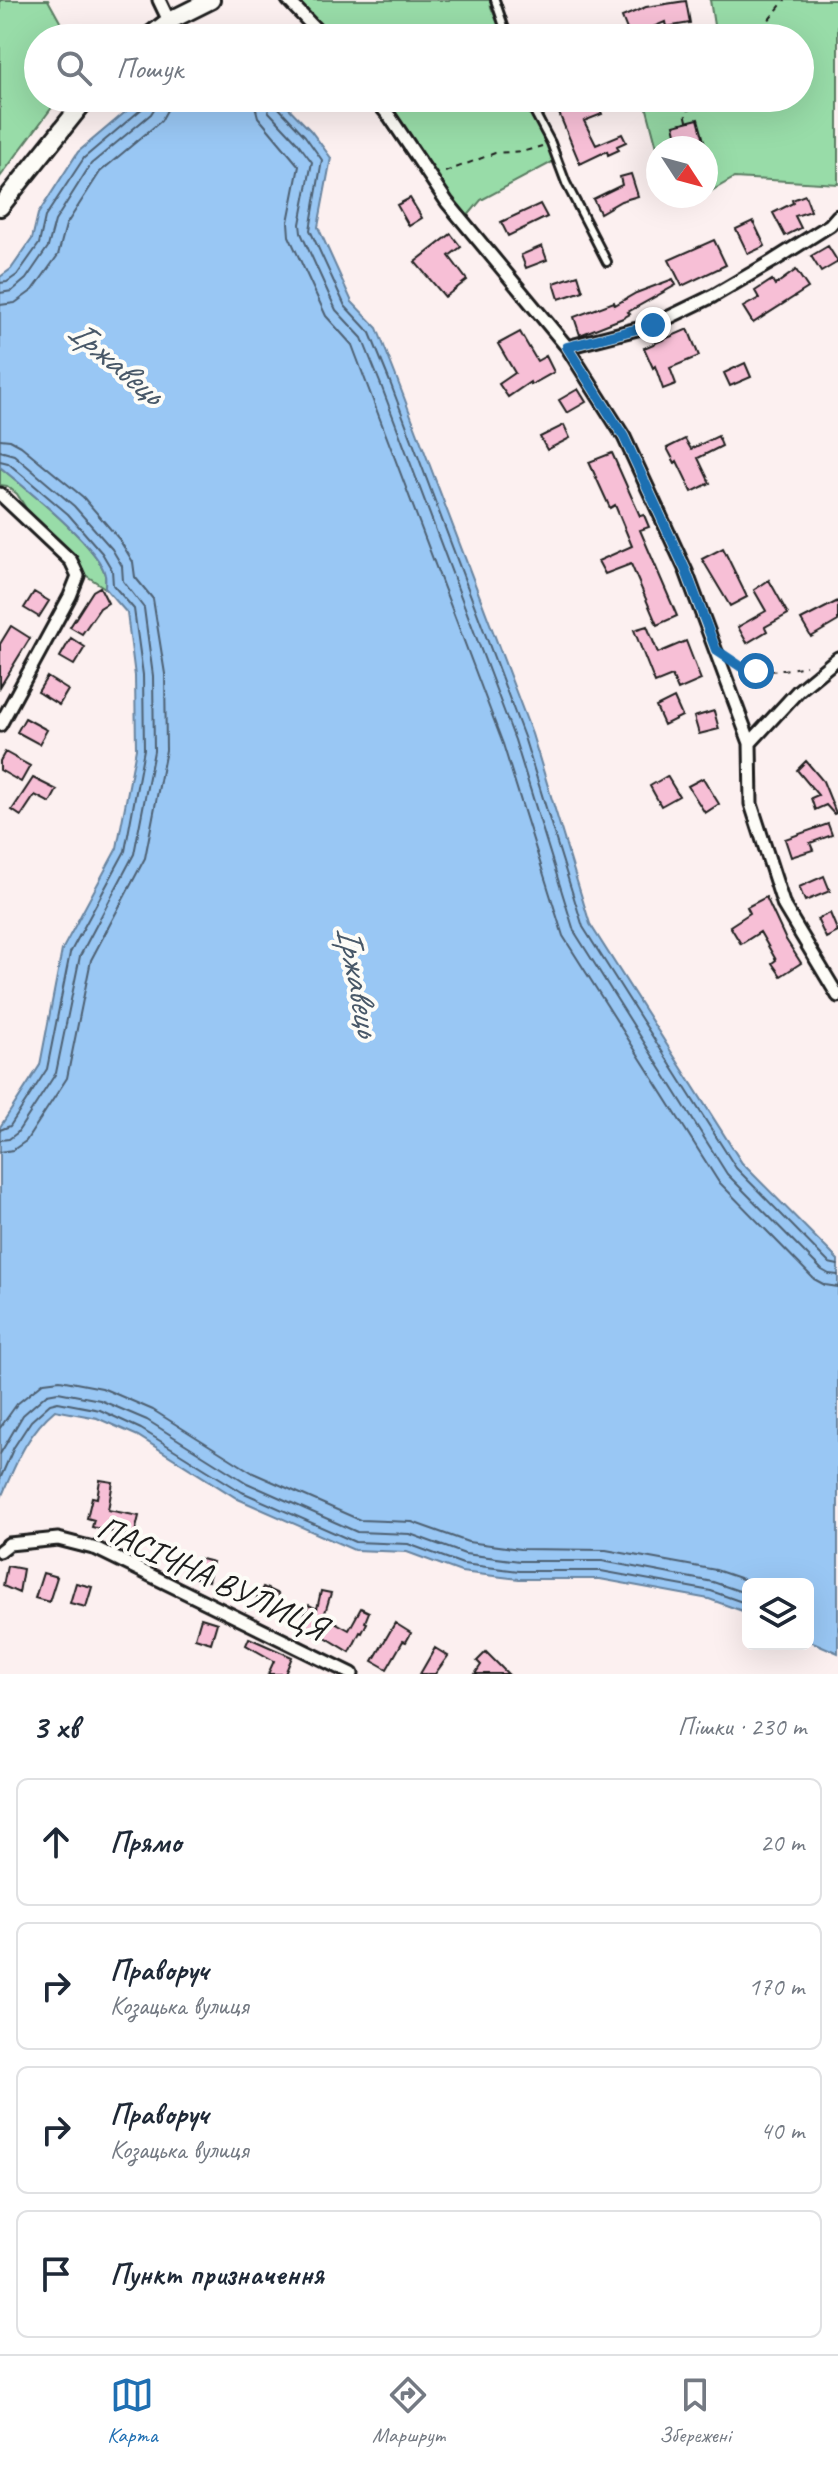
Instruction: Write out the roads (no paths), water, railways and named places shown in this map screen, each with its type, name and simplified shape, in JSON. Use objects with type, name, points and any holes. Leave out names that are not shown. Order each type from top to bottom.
[{"type":"street","points":[[159,0],[169,21]]},
{"type":"street","points":[[165,24],[211,0]]},
{"type":"street","points":[[288,0],[311,24]]},
{"type":"street","points":[[0,207],[76,112]]},
{"type":"street","points":[[386,112],[447,202],[567,347],[624,437],[686,571],[750,743],[751,804],[784,906],[838,996]]},
{"type":"street","points":[[567,347],[653,325],[713,296],[830,225],[838,216]]},
{"type":"street","points":[[0,494],[71,561],[78,576],[0,725]]},
{"type":"street","points":[[750,743],[798,691],[838,658]]},
{"type":"street","name":"ПАСІЧНА ВУЛИЦЯ","points":[[0,1551],[9,1544],[58,1539],[97,1549],[352,1674]]},
{"type":"lane","points":[[495,0],[503,24]]},
{"type":"lane","points":[[534,112],[551,143],[566,183],[607,262]]},
{"type":"water","name":"Іржавець","points":[[125,112],[293,112],[331,158],[318,227],[352,302],[377,328],[397,379],[532,734],[590,924],[742,1163],[838,1260],[838,1653],[814,1643],[814,1578],[742,1578],[742,1611],[709,1599],[600,1579],[519,1579],[461,1572],[407,1552],[354,1550],[238,1499],[138,1436],[97,1418],[55,1410],[29,1440],[0,1500],[0,1127],[40,1065],[62,950],[117,848],[136,749],[135,676],[127,613],[105,588],[105,575],[90,549],[60,518],[0,467],[0,277],[11,269],[32,239],[38,214],[78,152]]}]
